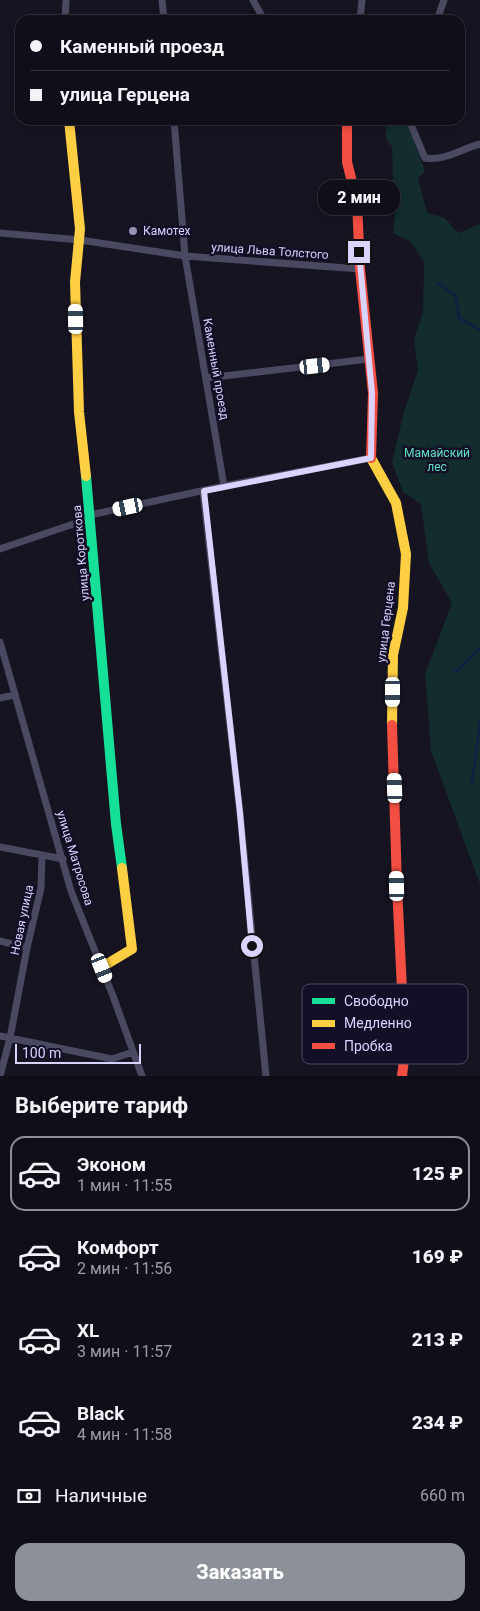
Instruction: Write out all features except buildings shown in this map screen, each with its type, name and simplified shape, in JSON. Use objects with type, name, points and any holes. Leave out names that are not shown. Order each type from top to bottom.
[{"type":"street","points":[[65,15],[66,0]]},
{"type":"street","points":[[162,0],[164,15]]},
{"type":"street","points":[[253,0],[261,15]]},
{"type":"street","points":[[360,15],[362,0]]},
{"type":"street","points":[[439,15],[444,0]]},
{"type":"street","name":"улица Короткова","points":[[70,125],[80,229],[75,282],[79,412],[90,517],[116,824],[132,949],[102,968]]},
{"type":"street","name":"Каменный проезд","points":[[174,125],[185,256],[224,486]]},
{"type":"street","name":"улица Герцена","points":[[347,125],[347,162],[357,202],[360,269],[372,393],[371,458],[396,503],[406,554],[403,608],[393,655],[397,886],[402,984]]},
{"type":"street","points":[[411,125],[425,158],[434,160],[480,144]]},
{"type":"street","name":"улица Льва Толстого","points":[[0,234],[80,240],[185,256],[360,269]]},
{"type":"street","points":[[206,378],[369,360]]},
{"type":"street","points":[[0,548],[90,517],[224,486],[371,458]]},
{"type":"street","points":[[204,491],[240,813],[266,1076]]},
{"type":"street","name":"улица Матросова","points":[[0,642],[71,891],[142,1076]]},
{"type":"street","points":[[0,698],[15,695]]},
{"type":"street","points":[[0,847],[63,860]]},
{"type":"street","name":"Новая улица","points":[[0,1076],[10,1038],[27,948],[41,888],[42,856]]},
{"type":"street","points":[[0,941],[27,948]]},
{"type":"street","points":[[0,1036],[112,1059],[133,1052]]},
{"type":"green space","name":"Мамайский лес","points":[[385,125],[409,125],[425,171],[418,178],[427,213],[445,218],[458,233],[480,224],[480,884],[431,751],[425,674],[452,603],[429,563],[421,504],[403,492],[392,462],[404,412],[418,370],[414,340],[423,312],[424,262],[411,242],[393,233],[397,197],[382,190],[380,183],[393,179],[392,147],[386,138]]},
{"type":"waterway","points":[[438,283],[456,296],[459,318],[480,330]]},
{"type":"waterway","points":[[455,672],[480,649]]},
{"type":"waterway","points":[[472,783],[480,722]]},
{"type":"traffic: fast","points":[[86,476],[116,824],[122,868]]},
{"type":"traffic: slow","points":[[70,125],[80,229],[75,282],[79,412],[86,476]]},
{"type":"traffic: slow","points":[[371,458],[396,503],[406,554],[403,608],[393,655],[392,725]]},
{"type":"traffic: slow","points":[[102,967],[132,949],[122,868]]},
{"type":"traffic: jam","points":[[347,125],[347,162],[357,202],[360,269],[373,393],[371,458]]},
{"type":"traffic: jam","points":[[392,725],[402,984]]},
{"type":"traffic: jam","points":[[402,1076],[403,1064]]},
{"type":"place","name":"Камотех","points":[[133,231]]},
{"type":"route","points":[[252,946],[240,813],[215,605],[204,491],[298,474],[371,458],[372,393],[359,252]]}]
